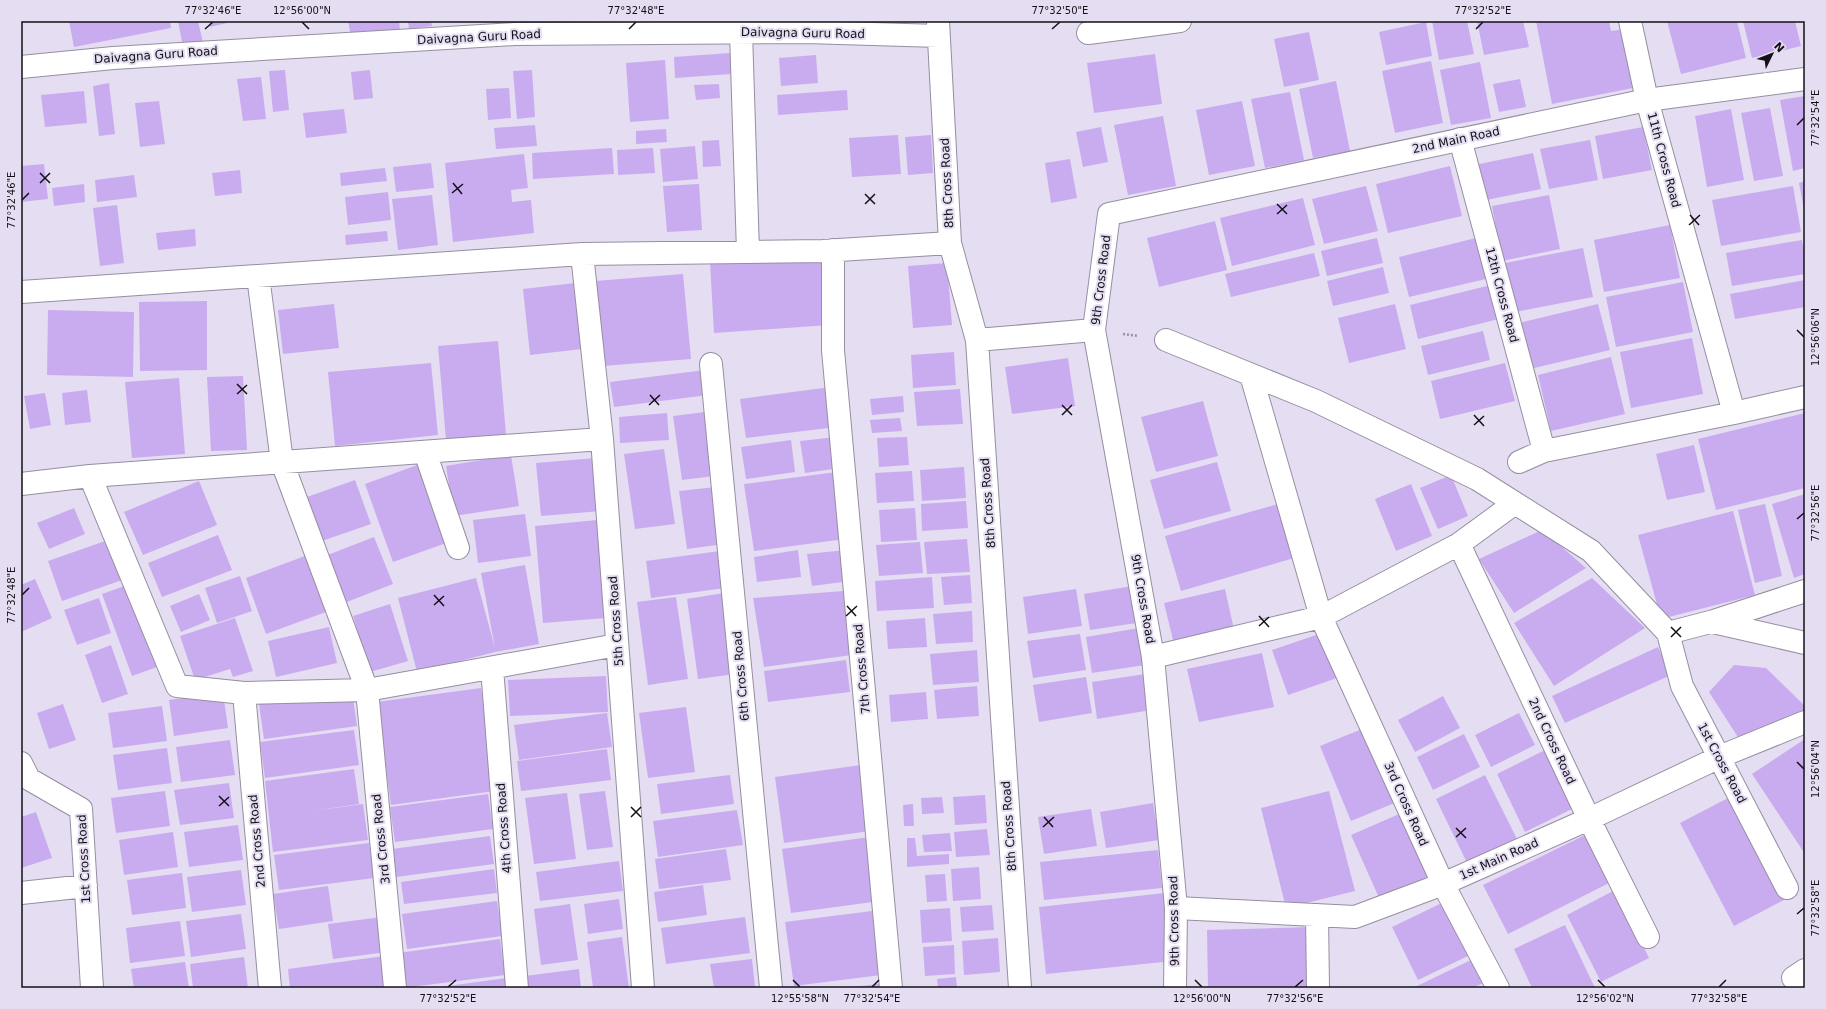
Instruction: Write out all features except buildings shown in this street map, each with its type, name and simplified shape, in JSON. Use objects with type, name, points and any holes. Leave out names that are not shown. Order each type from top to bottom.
[{"type":"street","points":[[1088,33],[1180,21]]},
{"type":"street","name":"11th Cross Road","points":[[1630,21],[1647,100],[1734,413]]},
{"type":"street","name":"Daivagna Guru Road","points":[[21,67],[113,58],[515,34],[806,32],[938,29]]},
{"type":"street","name":"8th Cross Road","points":[[938,29],[950,243],[976,340],[1020,988]]},
{"type":"street","points":[[741,32],[748,252]]},
{"type":"street","name":"2nd Main Road","points":[[1109,214],[1647,100],[1805,79]]},
{"type":"street","name":"12th Cross Road","points":[[1460,140],[1544,451]]},
{"type":"street","name":"9th Cross Road","points":[[1109,214],[1094,330],[1153,657],[1176,908],[1175,988]]},
{"type":"street","points":[[21,292],[582,254],[833,250],[950,243]]},
{"type":"street","name":"7th Cross Road","points":[[833,250],[833,350],[891,988]]},
{"type":"street","name":"5th Cross Road","points":[[582,254],[602,439],[643,988]]},
{"type":"street","name":"3rd Cross Road","points":[[258,276],[282,462],[366,690],[395,988]]},
{"type":"street","points":[[976,340],[1094,330]]},
{"type":"street","points":[[1166,340],[1316,401],[1477,479],[1590,551],[1668,633],[1711,622],[1805,592]]},
{"type":"street","name":"6th Cross Road","points":[[711,364],[771,988]]},
{"type":"street","name":"3rd Cross Road","points":[[1251,375],[1321,617],[1443,884],[1498,988]]},
{"type":"street","points":[[1519,462],[1544,451],[1734,413],[1805,397]]},
{"type":"street","points":[[21,484],[90,476],[602,439]]},
{"type":"street","points":[[425,452],[458,548]]},
{"type":"street","points":[[90,476],[177,686],[244,693],[366,690],[617,645]]},
{"type":"street","points":[[1153,657],[1321,617],[1459,544],[1515,503]]},
{"type":"street","name":"2nd Cross Road","points":[[1459,544],[1589,819],[1648,937]]},
{"type":"street","points":[[1711,622],[1805,643]]},
{"type":"street","name":"1st Cross Road","points":[[1668,633],[1682,686],[1787,888]]},
{"type":"street","name":"4th Cross Road","points":[[492,668],[517,988]]},
{"type":"street","name":"2nd Cross Road","points":[[244,693],[270,988]]},
{"type":"street","name":"1st Main Road","points":[[1176,908],[1355,917],[1443,884],[1589,819],[1720,758],[1805,722]]},
{"type":"street","name":"1st Cross Road","points":[[21,762],[28,779],[81,809],[92,988]]},
{"type":"street","points":[[21,893],[86,886]]},
{"type":"street","points":[[1317,915],[1318,988]]},
{"type":"street","points":[[1801,988],[1793,978],[1805,970]]},
{"type":"path","points":[[1094,330],[1166,340]]}]
